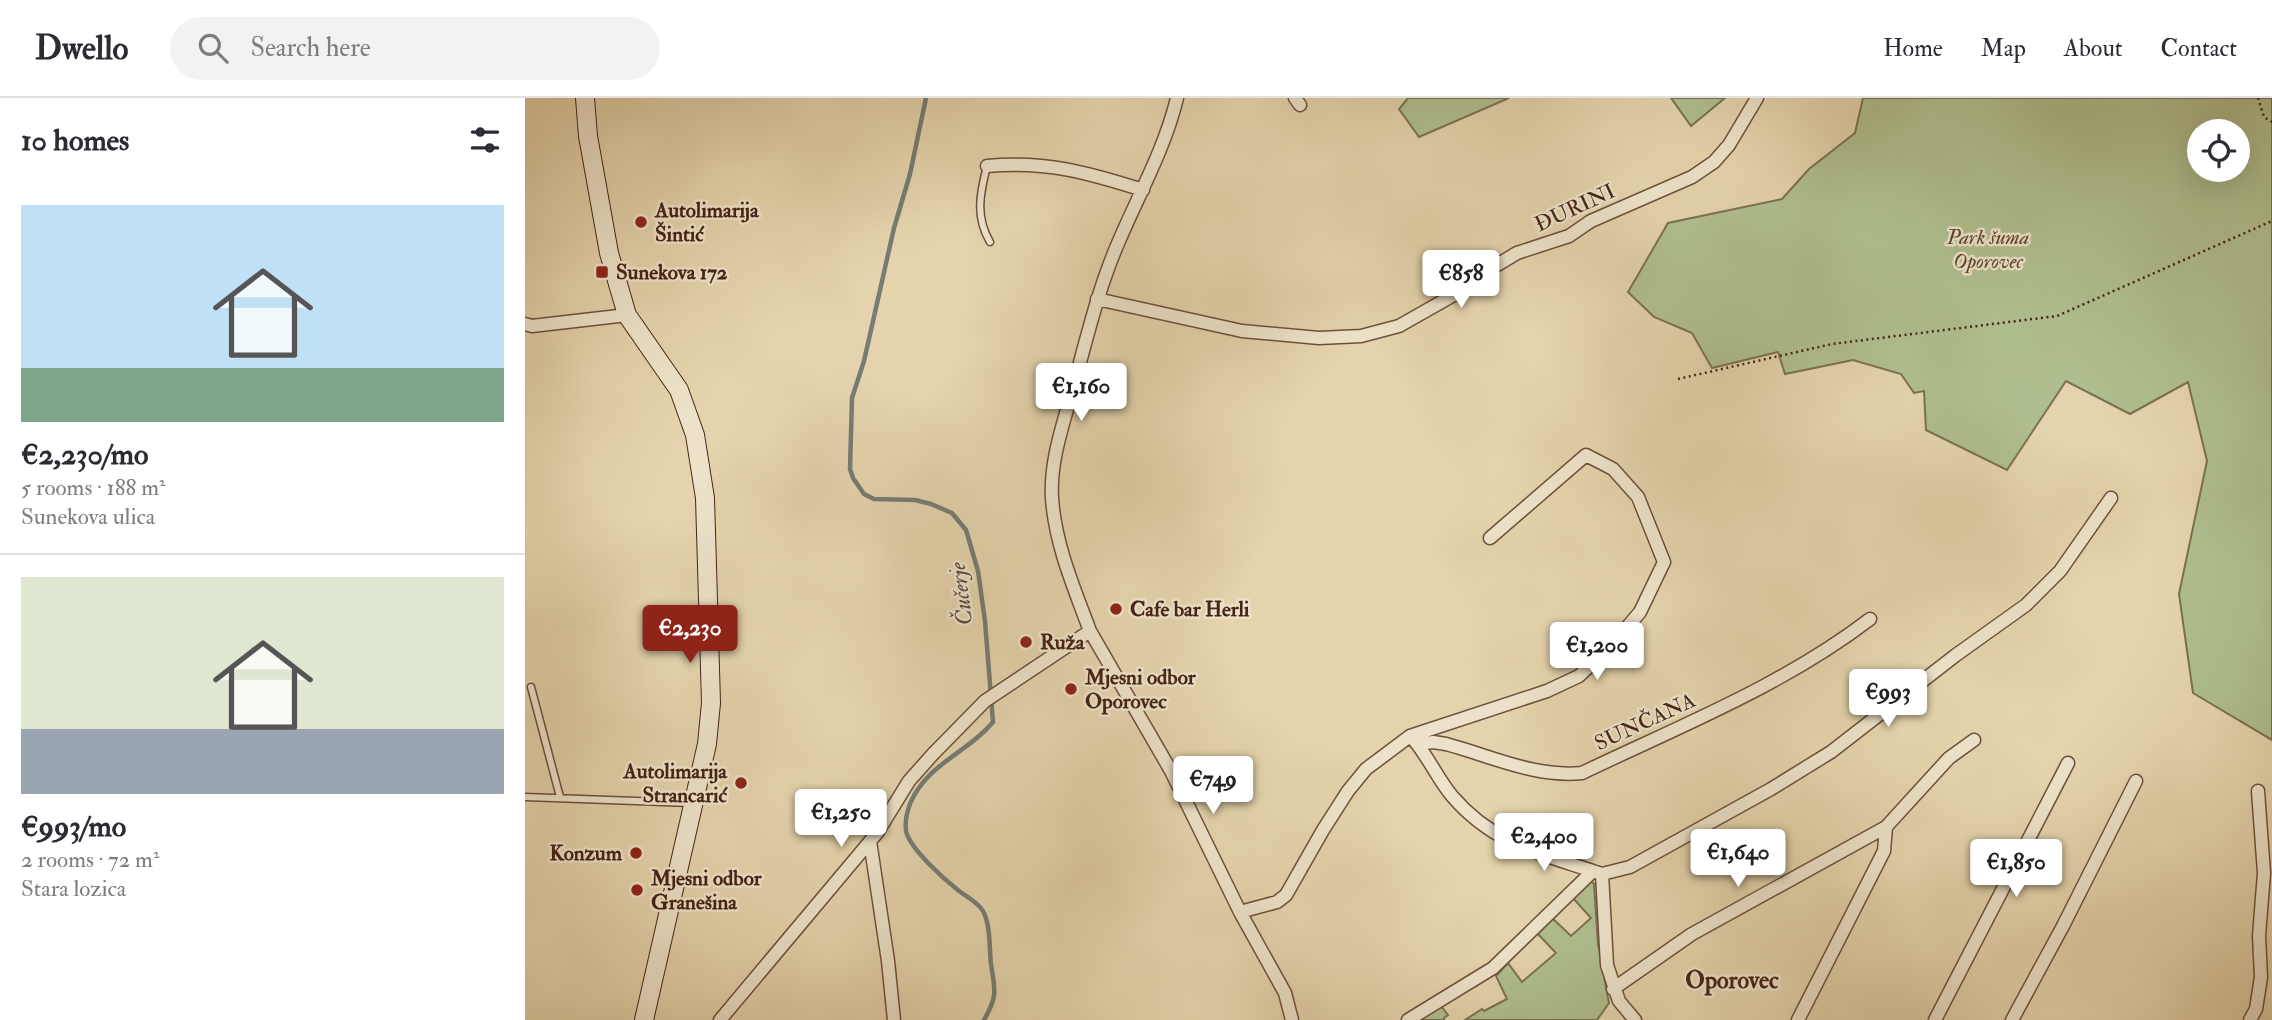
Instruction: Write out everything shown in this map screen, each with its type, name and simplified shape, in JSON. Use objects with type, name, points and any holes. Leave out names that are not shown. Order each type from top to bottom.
[{"type":"street","points":[[585,98],[588,136],[609,253],[628,315],[679,390],[695,435],[705,498],[712,703],[707,744],[647,1019]]},
{"type":"street","points":[[1177,98],[1164,142],[1118,242],[1097,299],[1057,446],[1052,475],[1055,526],[1067,569],[1090,631],[1171,771],[1240,912],[1285,993],[1292,1020]]},
{"type":"street","name":"ĐURINI","points":[[1097,299],[1255,332],[1319,338],[1361,336],[1399,326],[1467,288],[1517,253],[1569,236],[1591,220],[1692,177],[1714,162],[1729,145],[1757,98]]},
{"type":"street","points":[[987,166],[1023,163],[1044,165],[1088,173],[1143,190]]},
{"type":"street","points":[[527,327],[628,315]]},
{"type":"street","points":[[1240,912],[1277,902],[1286,895],[1348,791],[1366,769],[1414,740],[1547,691],[1579,676],[1612,645],[1640,612],[1664,562],[1638,497],[1613,469],[1586,455],[1490,538]]},
{"type":"street","points":[[1414,740],[1453,797],[1499,837],[1525,850],[1597,872],[1630,867],[1772,789],[1831,752],[1956,655],[2026,605],[2060,570],[2111,498]]},
{"type":"street","name":"SUNČANA","points":[[1414,740],[1447,744],[1543,773],[1582,773],[1733,702],[1836,645],[1870,619]]},
{"type":"street","points":[[720,1020],[870,841],[909,781],[985,701],[1090,631]]},
{"type":"street","points":[[1613,989],[1692,934],[1887,827],[1949,758],[1974,740]]},
{"type":"street","points":[[1935,1020],[2068,763]]},
{"type":"street","points":[[2012,1020],[2136,781]]},
{"type":"street","points":[[2250,1020],[2256,1009],[2261,977],[2259,936],[2264,873],[2258,791]]},
{"type":"street","points":[[1798,1020],[1884,851],[1887,827]]},
{"type":"street","points":[[870,841],[894,1020]]},
{"type":"street","points":[[1597,872],[1607,965],[1613,989],[1619,1002],[1635,1020]]},
{"type":"street","points":[[1408,1020],[1493,968],[1597,872]]},
{"type":"lane","points":[[987,166],[979,211],[983,230],[990,242]]},
{"type":"lane","points":[[531,687],[560,797]]},
{"type":"lane","points":[[525,797],[693,803]]},
{"type":"path","points":[[2258,98],[2264,117],[2272,122]]},
{"type":"path","points":[[1678,379],[1832,344],[2057,316],[2272,221]]},
{"type":"green space","points":[[1408,98],[1509,98],[1419,137],[1399,109]]},
{"type":"green space","points":[[1671,98],[1725,98],[1691,126]]},
{"type":"green space","name":"Park šuma Oporovec","points":[[1863,98],[2272,98],[2272,740],[2193,693],[2179,594],[2207,461],[2188,382],[2130,414],[2066,381],[2007,470],[1926,430],[1924,391],[1914,393],[1901,374],[1853,360],[1785,374],[1778,352],[1712,368],[1692,333],[1654,317],[1628,292],[1668,223],[1782,199],[1809,169],[1855,133]]},
{"type":"green space","points":[[1590,880],[1594,884],[1598,944],[1609,1003],[1597,1020],[1465,1020],[1482,1009],[1484,1011],[1507,999],[1496,976],[1508,963],[1522,982],[1556,953],[1536,932],[1551,917],[1571,936],[1591,918],[1572,897]]},
{"type":"green space","points":[[1441,1006],[1448,1015],[1444,1020],[1420,1020]]},
{"type":"waterway","name":"Čučerje","points":[[926,98],[864,361],[852,398],[850,469],[864,494],[874,499],[915,500],[952,513],[966,530],[978,571],[993,722],[972,742],[937,768],[917,790],[910,804],[906,831],[921,855],[945,879],[978,905],[986,917],[994,993],[992,1005],[984,1020]]},
{"type":"place","name":"Autolimarija Šintić","points":[[641,222]]},
{"type":"place","name":"Sunekova 172","points":[[602,272]]},
{"type":"place","name":"Cafe bar Herli","points":[[1116,609]]},
{"type":"place","name":"Ruža","points":[[1026,642]]},
{"type":"place","name":"Mjesni odbor Oporovec","points":[[1071,689]]},
{"type":"place","name":"Autolimarija Strancarić","points":[[741,783]]},
{"type":"place","name":"Konzum","points":[[636,853]]},
{"type":"place","name":"Mjesni odbor Granešina","points":[[637,890]]},
{"type":"district","name":"Oporovec","points":[[1732,980]]}]
